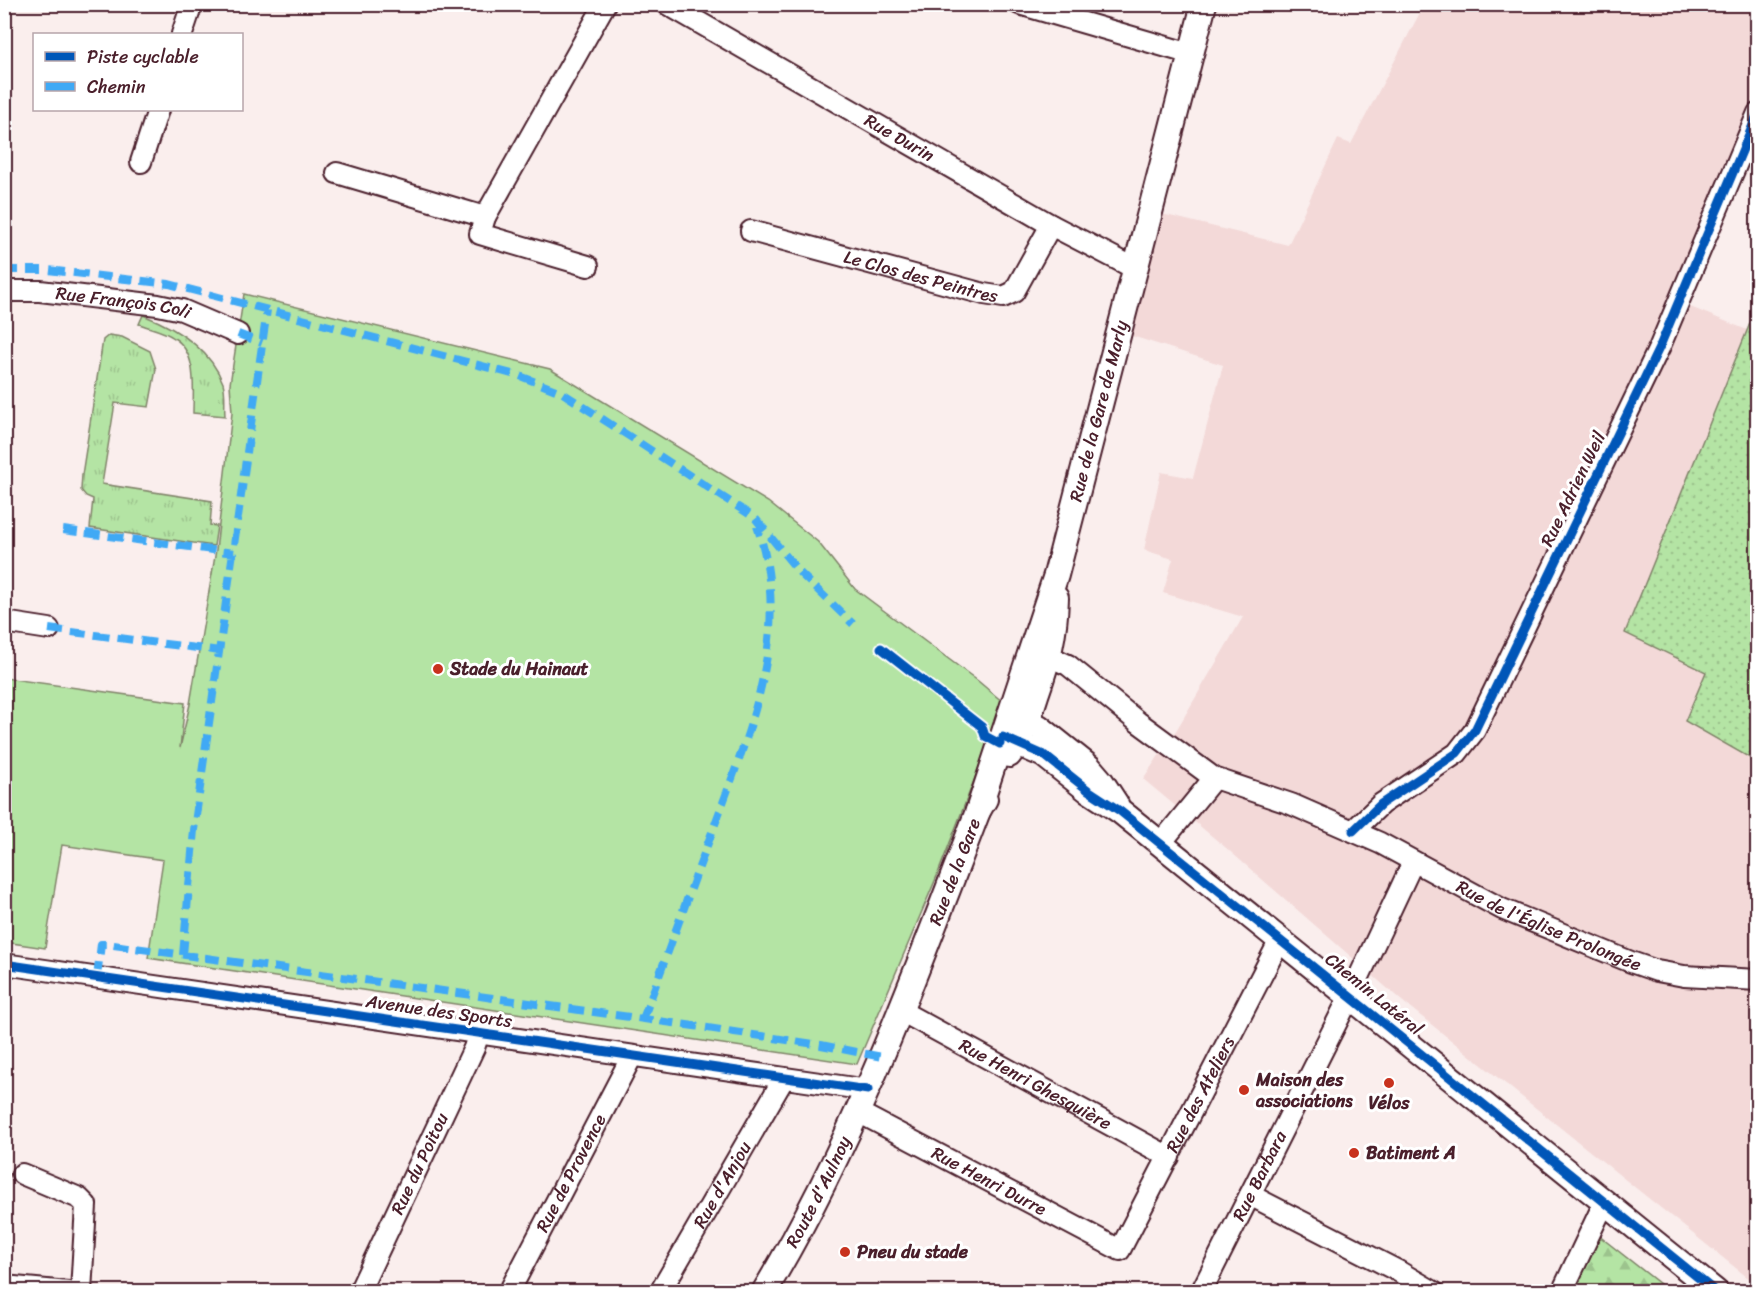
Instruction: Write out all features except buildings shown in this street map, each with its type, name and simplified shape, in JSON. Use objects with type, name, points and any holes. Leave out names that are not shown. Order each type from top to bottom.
[{"type":"street","points":[[182,33],[192,4]]},
{"type":"street","points":[[588,266],[480,234],[485,217],[605,4]]},
{"type":"street","name":"Rue Durin","points":[[667,4],[1051,225],[1134,268]]},
{"type":"street","points":[[1019,4],[1191,54]]},
{"type":"street","name":"Rue de la Gare de Marly","points":[[1040,654],[1055,632],[1056,575],[1204,4]]},
{"type":"street","points":[[141,162],[158,111]]},
{"type":"street","name":"Rue Adrien Weil","points":[[1353,831],[1382,804],[1457,753],[1475,730],[1660,346],[1758,112]]},
{"type":"street","points":[[338,173],[485,217]]},
{"type":"street","name":"Le Clos des Peintres","points":[[751,231],[984,294],[1003,297],[1014,292],[1051,225]]},
{"type":"street","name":"Rue François Coli","points":[[4,291],[53,292],[170,307],[238,334]]},
{"type":"street","points":[[4,622],[49,629]]},
{"type":"street","points":[[1015,729],[1040,654],[1068,665],[1154,735],[1214,778],[1291,804],[1353,831]]},
{"type":"street","name":"Chemin Latéral","points":[[1015,729],[1039,727],[1095,773],[1120,811],[1716,1292]]},
{"type":"street","name":"Rue de la Gare","points":[[863,1101],[901,1011],[978,811],[990,770],[1015,729]]},
{"type":"street","points":[[1161,843],[1214,778]]},
{"type":"street","name":"Rue de l'Église Prolongée","points":[[1353,831],[1380,843],[1489,903],[1644,967],[1684,976],[1758,980]]},
{"type":"street","name":"Rue Barbara","points":[[1201,1292],[1350,996],[1413,862]]},
{"type":"street","name":"Rue des Ateliers","points":[[1120,1250],[1280,940]]},
{"type":"street","name":"Avenue des Sports","points":[[4,964],[784,1078],[863,1101]]},
{"type":"street","name":"Rue Henri Ghesquière","points":[[901,1011],[1169,1157]]},
{"type":"street","name":"Rue du Poitou","points":[[358,1292],[479,1034]]},
{"type":"street","name":"Rue de Provence","points":[[509,1292],[632,1056]]},
{"type":"street","name":"Rue d'Anjou","points":[[660,1292],[784,1078]]},
{"type":"street","name":"Rue Henri Durre","points":[[863,1101],[1120,1250]]},
{"type":"street","name":"Route d'Aulnoy","points":[[764,1292],[810,1208],[863,1101]]},
{"type":"street","points":[[22,1174],[79,1198],[86,1205],[81,1292]]},
{"type":"street","points":[[1250,1195],[1398,1270],[1434,1292]]},
{"type":"street","points":[[1562,1292],[1605,1201]]},
{"type":"street","points":[[4,1286],[68,1292]]},
{"type":"shaded area","points":[[1424,5],[1757,5],[1757,89],[1673,300],[1757,334],[1757,1285],[1402,1001],[1143,779],[1177,729],[1243,617],[1163,593],[1173,559],[1144,550],[1161,472],[1193,478],[1223,365],[1132,336],[1162,214],[1288,245],[1338,139],[1351,144]]},
{"type":"green space","points":[[244,294],[550,369],[768,502],[818,542],[855,589],[1004,703],[937,876],[857,1064],[148,958],[163,860],[62,845],[45,948],[5,942],[5,678],[185,703],[180,748],[190,704],[216,550],[232,413],[230,384]]},
{"type":"green space","points":[[1757,306],[1757,762],[1685,721],[1706,672],[1625,633]]},
{"type":"green space","points":[[143,315],[179,333],[210,359],[223,383],[225,416],[193,413],[191,362],[187,353],[182,345],[170,336],[139,324]]},
{"type":"green space","points":[[109,335],[122,337],[150,351],[156,369],[149,407],[115,403],[102,484],[212,501],[210,525],[217,526],[214,546],[90,528],[93,499],[81,490],[82,475],[103,340]]},
{"type":"green space","points":[[1598,1235],[1669,1291],[1573,1292]]},
{"type":"marked path","points":[[4,270],[48,270],[169,284],[520,376],[561,392],[755,518],[800,573],[853,624]]},
{"type":"marked path","points":[[183,955],[194,830],[267,310]]},
{"type":"marked path","points":[[238,334],[262,343]]},
{"type":"marked path","points":[[643,1019],[739,759],[762,683],[771,606],[767,566],[757,526]]},
{"type":"marked path","points":[[63,530],[234,553]]},
{"type":"marked path","points":[[49,629],[220,651]]},
{"type":"marked path","points":[[97,977],[101,944],[106,944],[694,1026],[821,1045],[882,1057]]},
{"type":"cycle path","points":[[1353,831],[1381,804],[1457,753],[1475,730],[1660,346],[1758,113]]},
{"type":"cycle path","points":[[881,648],[982,727],[985,736],[1000,744]]},
{"type":"cycle path","points":[[1003,737],[1044,755],[1088,790],[1120,811],[1716,1292]]},
{"type":"cycle path","points":[[4,964],[868,1090]]},
{"type":"place","name":"Stade du Hainaut","points":[[438,669]]},
{"type":"place","name":"Vélos","points":[[1389,1083]]},
{"type":"place","name":"Maison des associations","points":[[1244,1090]]},
{"type":"place","name":"Batiment A","points":[[1354,1153]]},
{"type":"place","name":"Pneu du stade","points":[[845,1252]]}]
